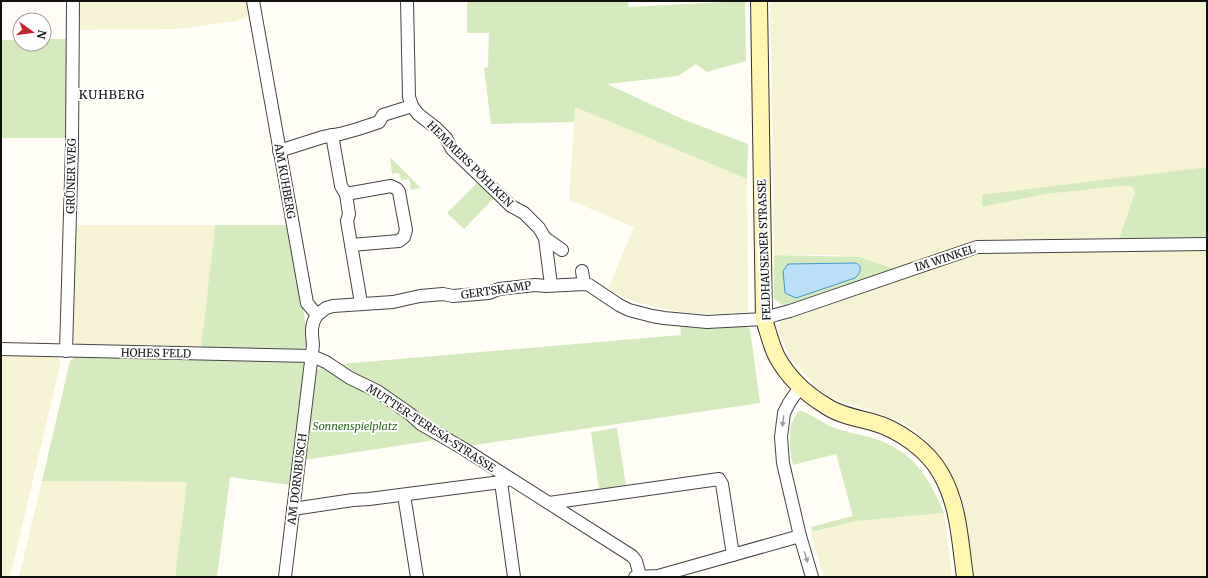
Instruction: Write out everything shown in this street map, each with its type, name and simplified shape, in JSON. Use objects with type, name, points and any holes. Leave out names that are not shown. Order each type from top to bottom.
[{"type":"street","name":"GRÜNER WEG","points":[[66,351],[72,153],[73,1]]},
{"type":"street","name":"AM KUHBERG","points":[[252,1],[307,303],[317,315]]},
{"type":"street","points":[[279,151],[323,136],[340,134],[379,122],[383,115],[412,106],[409,97],[407,1]]},
{"type":"street","name":"FELDHAUSENER STRASSE","points":[[759,1],[764,319],[770,339],[777,357],[788,373],[800,387],[826,407],[883,425],[902,435],[917,446],[935,465],[941,474],[953,502],[965,577]]},
{"type":"street","name":"HEMMERS PÖHLKEN","points":[[412,106],[418,114],[446,138],[452,149],[511,206],[524,213],[539,228],[545,238],[551,285]]},
{"type":"street","points":[[332,135],[341,186],[346,194],[349,214],[347,220],[361,303]]},
{"type":"street","points":[[346,194],[394,186],[399,192],[406,230],[404,237],[399,241],[351,245]]},
{"type":"street","name":"HEMMERS PÖHLKEN","points":[[545,238],[562,250]]},
{"type":"street","name":"IM WINKEL","points":[[764,319],[977,247],[1207,244]]},
{"type":"street","points":[[582,271],[584,284],[589,284],[619,305],[629,310],[652,316],[707,322],[764,319]]},
{"type":"street","name":"GERTSKAMP","points":[[317,315],[330,307],[361,303],[374,304],[393,302],[420,296],[443,294],[453,296],[489,293],[499,289],[535,285],[584,284]]},
{"type":"street","points":[[312,356],[312,327],[314,319],[317,315]]},
{"type":"street","name":"HOHES FELD","points":[[1,349],[312,356]]},
{"type":"street","name":"MUTTER-TERESA-STRASSE","points":[[312,356],[326,362],[350,378],[378,391],[410,414],[421,424],[457,445],[505,480],[549,503],[632,556],[636,560],[638,577]]},
{"type":"street","name":"AM DORNBUSCH","points":[[285,577],[312,356]]},
{"type":"street","points":[[800,387],[784,413],[781,437],[783,463],[800,536],[812,577]]},
{"type":"street","points":[[549,503],[719,479],[722,484],[733,555]]},
{"type":"street","points":[[293,509],[505,480],[514,577]]},
{"type":"street","points":[[404,495],[417,577]]},
{"type":"street","points":[[638,577],[658,576],[800,536]]},
{"type":"shaded area","points":[[79,1],[247,1],[248,15],[245,18],[236,21],[177,29],[79,30]]},
{"type":"shaded area","points":[[770,1],[1207,1],[1207,167],[982,196],[983,207],[1046,194],[1132,186],[1135,192],[1119,239],[978,241],[897,270],[837,255],[774,255]]},
{"type":"shaded area","points":[[575,107],[747,179],[748,312],[721,314],[685,313],[643,304],[627,299],[608,289],[634,227],[569,200]]},
{"type":"shaded area","points":[[75,225],[215,225],[201,349],[78,347],[73,340]]},
{"type":"shaded area","points":[[1207,248],[1207,577],[974,577],[964,506],[952,476],[934,449],[925,439],[904,423],[890,417],[838,401],[825,394],[816,387],[795,364],[786,349],[778,330],[780,322],[980,252]]},
{"type":"shaded area","points":[[1,354],[56,355],[61,361],[10,577],[1,577]]},
{"type":"shaded area","points":[[42,481],[187,482],[175,577],[19,577]]},
{"type":"shaded area","points":[[944,513],[952,577],[824,577],[811,533],[857,521]]},
{"type":"green space","points":[[467,1],[629,1],[628,7],[745,1],[746,61],[707,72],[696,64],[678,76],[607,84],[685,120],[748,144],[747,179],[575,107],[574,122],[491,124],[484,68],[488,67],[489,33],[467,33]]},
{"type":"green space","points":[[52,39],[70,39],[66,138],[1,138],[1,40],[12,40],[12,52],[52,52]]},
{"type":"green space","points":[[390,157],[421,188],[411,190],[409,179],[401,180],[399,173],[392,174]]},
{"type":"green space","points":[[1207,167],[1207,237],[1119,239],[1135,192],[1132,186],[1046,194],[982,207],[982,195]]},
{"type":"green space","points":[[480,180],[496,196],[464,229],[447,213]]},
{"type":"green space","points":[[215,225],[289,225],[309,344],[299,352],[201,349]]},
{"type":"green space","points":[[774,255],[860,257],[897,270],[789,307],[784,306],[774,299]]},
{"type":"green space","points":[[680,324],[745,326],[750,329],[760,403],[468,446],[341,364],[681,335]]},
{"type":"green space","points":[[77,356],[302,360],[304,365],[290,485],[230,477],[217,577],[175,577],[187,482],[42,481],[70,361]]},
{"type":"green space","name":"Sonnenspielplatz","points":[[326,365],[442,439],[305,460],[317,370]]},
{"type":"green space","points":[[800,410],[832,427],[885,442],[897,449],[908,457],[925,476],[932,487],[944,513],[857,521],[812,532],[811,527],[853,516],[836,454],[793,465],[790,451],[790,436],[792,422]]},
{"type":"green space","points":[[617,428],[626,486],[599,490],[591,432]]},
{"type":"water","points":[[855,263],[859,265],[860,269],[859,274],[855,278],[796,298],[785,293],[783,271],[788,264]]},
{"type":"district","name":"KUHBERG","points":[[112,94]]}]
